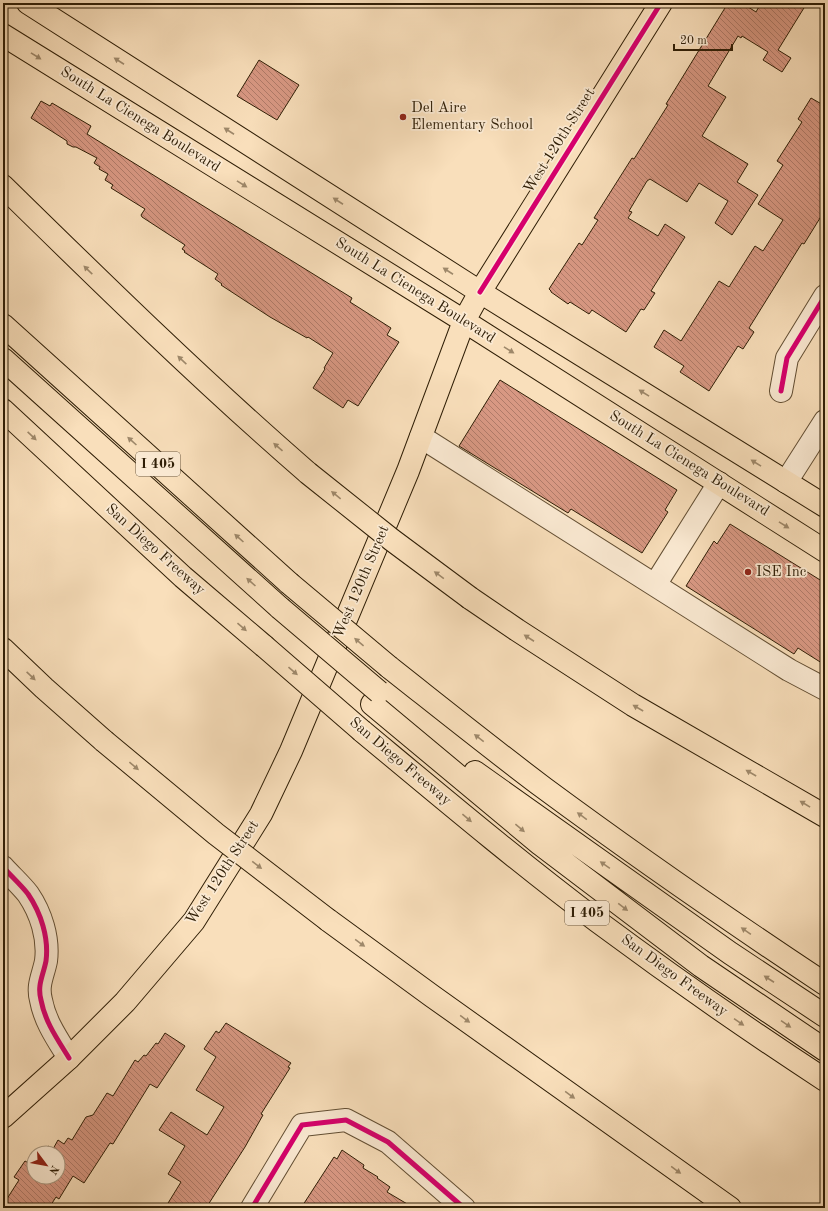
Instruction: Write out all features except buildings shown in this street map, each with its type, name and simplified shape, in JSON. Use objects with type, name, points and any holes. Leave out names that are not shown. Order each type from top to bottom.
[{"type":"main road","points":[[28,3],[480,292],[825,506]]},
{"type":"main road","name":"West 120th Street","points":[[3,1117],[69,1058],[125,1002],[194,922],[261,814],[291,751],[421,437],[464,322],[480,292],[661,3]]},
{"type":"main road","name":"South La Cienega Boulevard","points":[[3,35],[464,322],[825,551]]},
{"type":"main road","points":[[3,186],[135,316],[242,416],[308,473],[392,540],[470,598],[633,705],[825,816]]},
{"type":"main road","name":"I 405","points":[[3,325],[289,583],[389,667],[545,788],[645,862],[750,935],[825,984]]},
{"type":"main road","points":[[3,359],[277,615]]},
{"type":"main road","points":[[3,374],[277,615],[376,698],[546,849],[701,966],[825,1050]]},
{"type":"main road","name":"San Diego Freeway","points":[[3,410],[178,572],[362,731],[483,832],[596,920],[706,1000],[825,1080]]},
{"type":"main road","points":[[3,649],[44,688],[104,741],[216,834],[328,920],[730,1208]]},
{"type":"main road","points":[[376,698],[474,772],[730,953],[825,1016]]},
{"type":"main road","points":[[704,1190],[726,1208]]},
{"type":"street","points":[[781,391],[787,358],[825,296]]},
{"type":"street","points":[[786,482],[825,421]]},
{"type":"street","points":[[421,437],[789,670],[825,689]]},
{"type":"street","points":[[654,585],[719,483]]},
{"type":"street","points":[[3,867],[28,895],[40,916],[46,937],[46,961],[40,980],[40,1000],[47,1021],[69,1058]]},
{"type":"street","points":[[252,1208],[302,1125],[346,1120],[388,1142],[464,1208]]},
{"type":"cycle path","points":[[480,292],[661,3]]},
{"type":"cycle path","points":[[781,391],[787,358],[825,296]]},
{"type":"cycle path","points":[[3,867],[28,894],[40,917],[45,935],[47,952],[40,985],[41,1000],[46,1016],[56,1038],[69,1058]]},
{"type":"cycle path","points":[[252,1208],[302,1125],[346,1120],[388,1142],[464,1208]]},
{"type":"place","name":"Del Aire Elementary School","points":[[403,117]]},
{"type":"place","name":"ISE Inc","points":[[748,572]]}]
